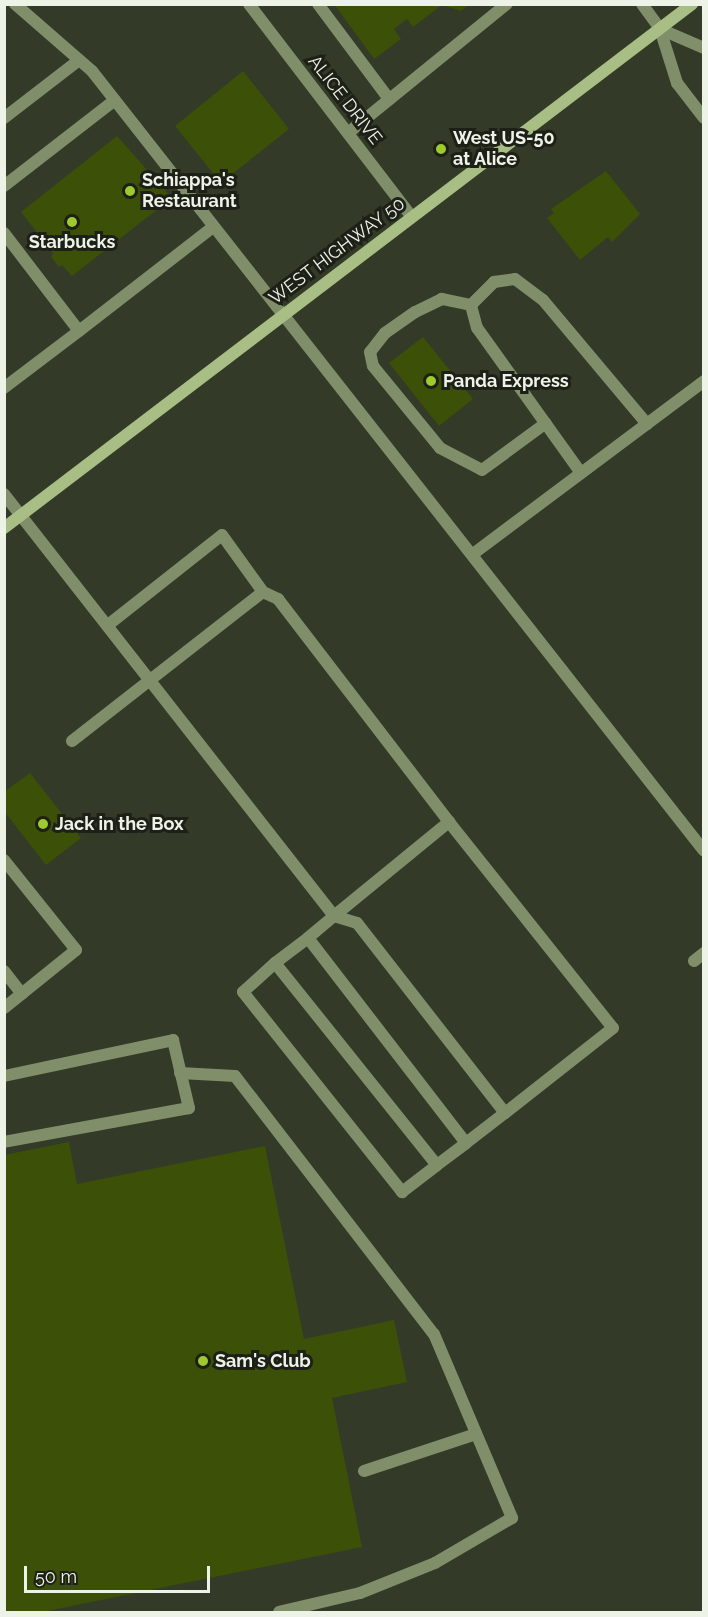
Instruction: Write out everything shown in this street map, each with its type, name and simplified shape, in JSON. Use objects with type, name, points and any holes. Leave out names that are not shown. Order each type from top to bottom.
[{"type":"main road","name":"WEST HIGHWAY 50","points":[[4,528],[692,4]]},
{"type":"street","points":[[15,4],[78,60],[115,100],[281,316],[473,554],[704,851]]},
{"type":"street","name":"ALICE DRIVE","points":[[249,4],[412,217]]},
{"type":"street","points":[[318,4],[389,99]]},
{"type":"street","points":[[348,133],[507,4]]},
{"type":"street","points":[[642,4],[660,29],[677,83],[704,118]]},
{"type":"street","points":[[660,29],[704,48]]},
{"type":"street","points":[[4,118],[78,60]]},
{"type":"street","points":[[4,186],[115,100]]},
{"type":"street","points":[[4,388],[213,227]]},
{"type":"street","points":[[4,233],[79,331]]},
{"type":"street","points":[[471,305],[494,282],[515,279],[543,300],[647,424]]},
{"type":"street","points":[[471,305],[442,299],[385,333],[369,352],[373,366],[440,448],[482,470],[546,423]]},
{"type":"street","points":[[471,305],[477,328],[581,473]]},
{"type":"street","points":[[473,554],[704,381]]},
{"type":"street","points":[[4,494],[334,916],[357,922],[505,1113]]},
{"type":"street","points":[[108,625],[222,535],[263,592],[278,599],[449,822],[613,1028],[402,1192],[243,992],[275,963],[449,822]]},
{"type":"street","points":[[72,741],[263,592]]},
{"type":"street","points":[[4,860],[76,950],[4,1008]]},
{"type":"street","points":[[308,938],[466,1143]]},
{"type":"street","points":[[275,963],[437,1166]]},
{"type":"street","points":[[4,971],[22,994]]},
{"type":"street","points":[[4,1063],[9,1075],[172,1040],[189,1108],[4,1142]]},
{"type":"street","points":[[180,1073],[235,1076],[434,1334],[512,1518],[435,1563],[360,1593],[279,1612]]},
{"type":"street","points":[[364,1471],[476,1434]]},
{"type":"building","points":[[334,4],[470,4],[461,11],[442,5],[413,27],[407,19],[394,29],[401,39],[374,59]]},
{"type":"building","points":[[243,71],[289,129],[221,183],[175,126]]},
{"type":"building","points":[[117,136],[172,198],[72,276],[62,265],[59,267],[51,257],[53,253],[21,212]]},
{"type":"building","points":[[606,171],[640,214],[612,242],[608,237],[580,260],[547,218],[554,213],[551,209]]},
{"type":"building","name":"Panda Express","points":[[423,337],[473,399],[439,426],[389,363]]},
{"type":"building","name":"Jack in the Box","points":[[30,773],[81,838],[46,865],[4,811],[4,792]]},
{"type":"building","name":"Sam's Club","points":[[69,1142],[77,1184],[265,1146],[304,1339],[394,1320],[407,1382],[332,1398],[362,1547],[42,1612],[4,1612],[4,1155]]},
{"type":"place","name":"West US-50 at Alice","points":[[441,149]]},
{"type":"place","name":"Schiappa's Restaurant","points":[[130,191]]},
{"type":"place","name":"Starbucks","points":[[72,222]]},
{"type":"place","name":"Panda Express","points":[[431,381]]},
{"type":"place","name":"Jack in the Box","points":[[43,824]]},
{"type":"place","name":"Sam's Club","points":[[203,1361]]}]
